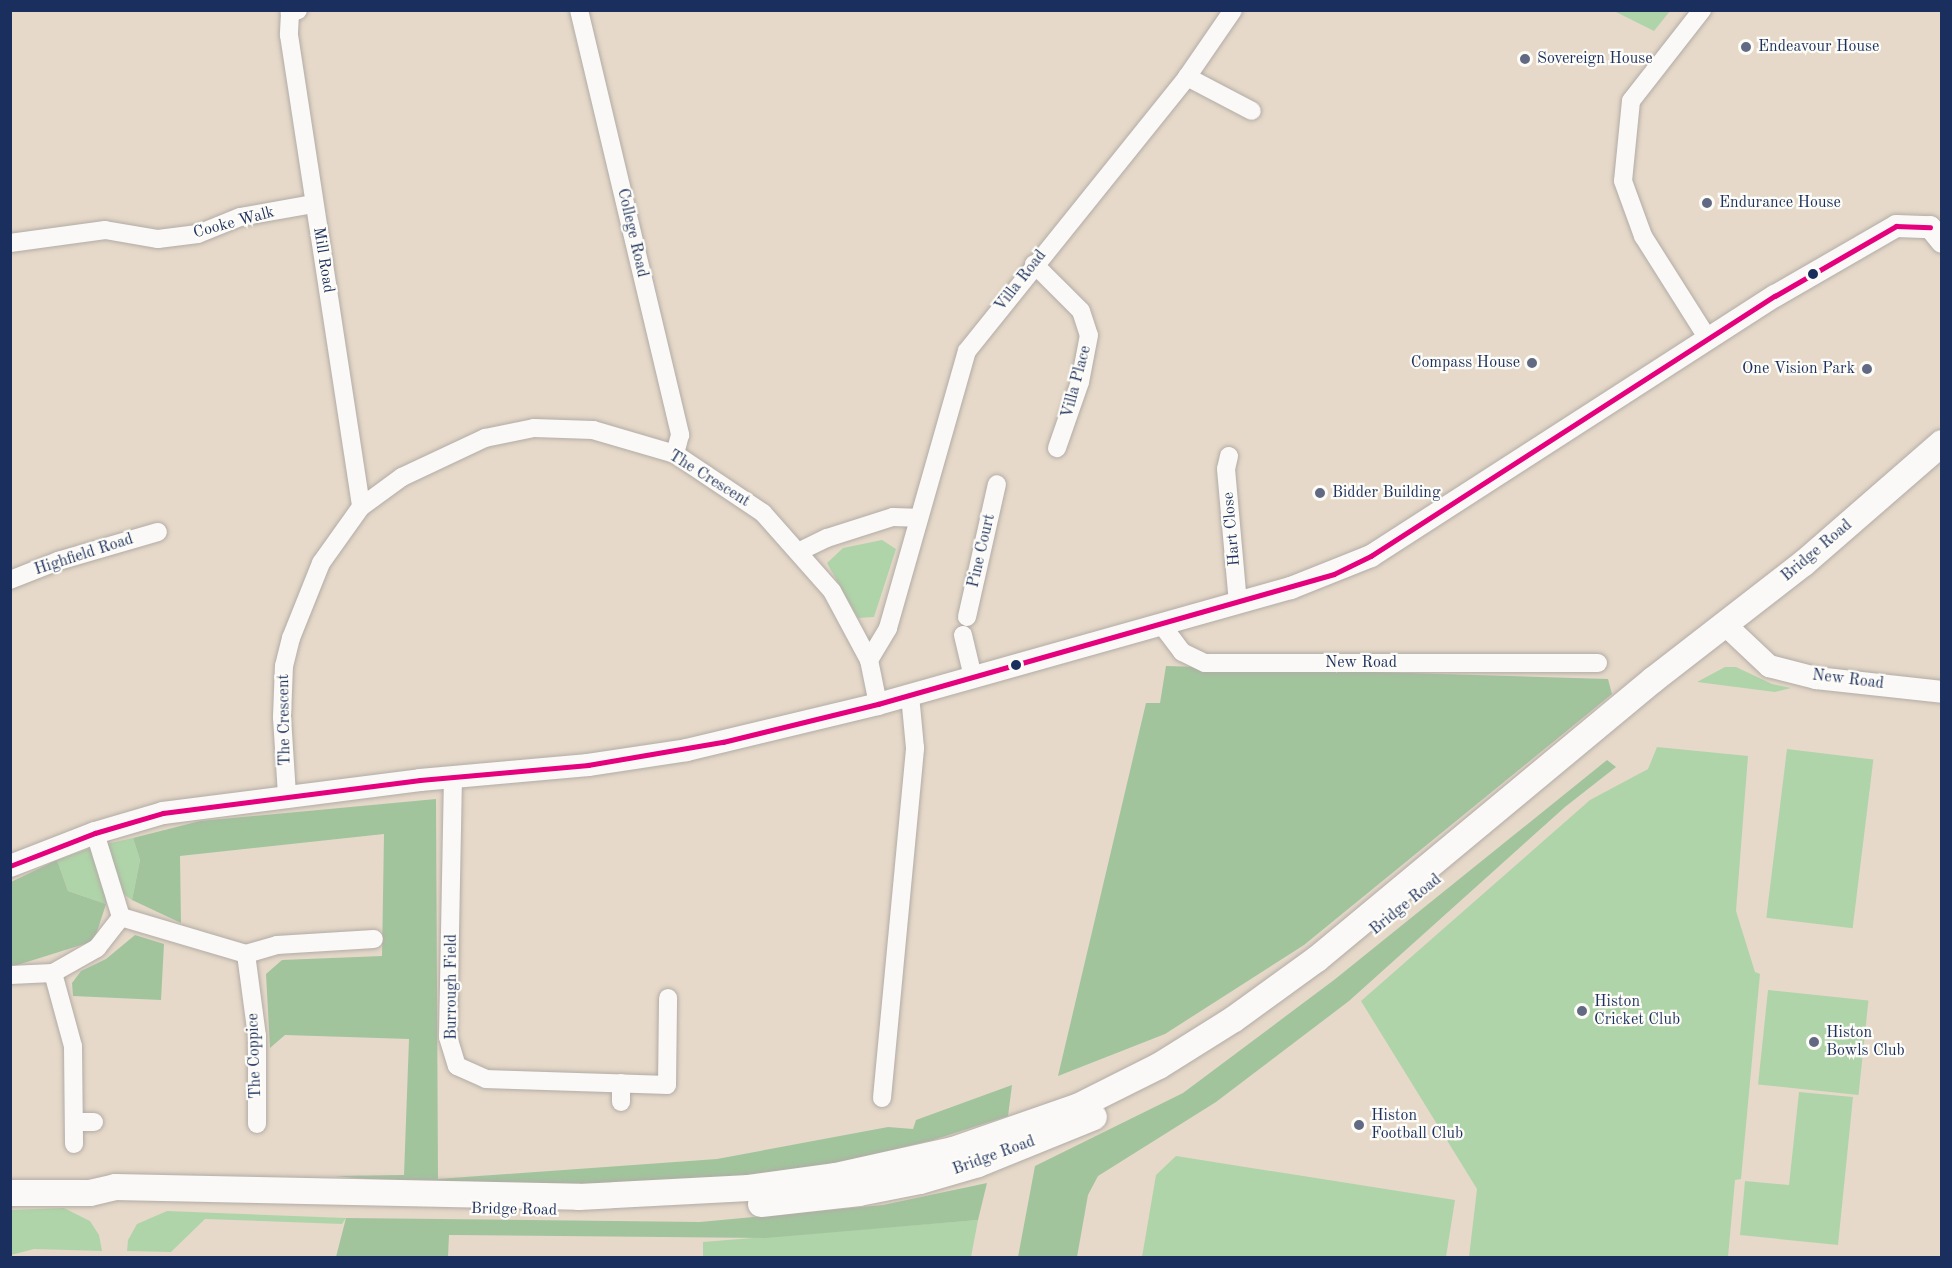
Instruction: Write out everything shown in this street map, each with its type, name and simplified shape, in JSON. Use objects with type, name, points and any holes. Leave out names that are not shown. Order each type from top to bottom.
[{"type":"main road","name":"Bridge Road","points":[[10,1193],[90,1193],[115,1187],[638,1197],[749,1188],[836,1176],[953,1150],[1081,1115],[1234,1019],[1317,959],[1688,652],[1757,600],[1941,443]]},
{"type":"main road","name":"Bridge Road","points":[[90,1193],[115,1202],[550,1211],[699,1209],[860,1193],[978,1164],[1081,1115],[1166,1080],[1327,969],[1623,727],[1733,632],[1841,549],[1941,460]]},
{"type":"main road","points":[[1733,632],[1757,600]]},
{"type":"main road","name":"Bridge Road","points":[[1688,652],[1733,632]]},
{"type":"street","name":"College Road","points":[[579,10],[680,435],[675,454]]},
{"type":"street","points":[[1702,10],[1631,100],[1623,181],[1643,236],[1708,339]]},
{"type":"street","name":"Villa Road","points":[[869,660],[888,628],[916,518],[967,351],[1034,264],[1187,77],[1232,11]]},
{"type":"street","name":"Mill Road","points":[[294,12],[289,35],[361,507]]},
{"type":"street","points":[[1187,77],[1252,111]]},
{"type":"street","name":"Cooke Walk","points":[[10,243],[105,230],[158,239],[198,234],[240,217],[314,204]]},
{"type":"street","points":[[10,866],[94,833],[163,813],[287,795],[652,756],[878,704],[1338,573],[1371,556],[1708,339],[1896,226],[1938,228]]},
{"type":"street","name":"Villa Place","points":[[1034,264],[1081,311],[1089,335],[1080,382],[1057,448]]},
{"type":"street","name":"The Crescent","points":[[287,795],[282,717],[284,666],[291,638],[321,563],[361,507],[402,477],[448,452],[485,438],[534,428],[593,430],[675,454],[763,513],[800,551],[832,591],[869,660],[878,704]]},
{"type":"street","name":"Hart Close","points":[[1229,456],[1226,470],[1238,603]]},
{"type":"street","name":"Pine Court","points":[[973,677],[965,626],[997,484]]},
{"type":"street","points":[[800,551],[826,538],[893,518],[916,518]]},
{"type":"street","name":"Highfield Road","points":[[10,580],[58,561],[158,532]]},
{"type":"street","name":"New Road","points":[[1161,624],[1182,652],[1204,663],[1576,671],[1598,663]]},
{"type":"street","name":"New Road","points":[[1733,632],[1769,666],[1816,678],[1941,692]]},
{"type":"street","points":[[882,1098],[886,1018],[915,748],[915,710],[910,694]]},
{"type":"street","name":"Burrough Field","points":[[453,776],[448,1037],[457,1066],[486,1079],[667,1085],[668,998]]},
{"type":"street","points":[[94,833],[121,917]]},
{"type":"street","points":[[121,917],[246,954],[277,945],[374,939]]},
{"type":"street","points":[[10,975],[53,973],[97,948],[121,917]]},
{"type":"street","name":"The Coppice","points":[[246,954],[257,1036],[256,1124]]},
{"type":"street","points":[[53,973],[74,1046],[74,1144]]},
{"type":"street","points":[[621,1083],[621,1102]]},
{"type":"street","points":[[74,1122],[94,1122]]},
{"type":"green space","points":[[1670,10],[1654,31],[1614,11]]},
{"type":"green space","points":[[882,540],[896,549],[874,617],[858,618],[827,563],[843,548]]},
{"type":"green space","points":[[1166,666],[1608,679],[1612,694],[1304,945],[1165,1034],[1058,1076],[1146,703],[1160,703]]},
{"type":"green space","points":[[1725,667],[1736,667],[1772,684],[1791,688],[1775,692],[1697,682]]},
{"type":"green space","points":[[1657,747],[1748,756],[1736,911],[1755,972],[1760,974],[1741,1179],[1735,1180],[1728,1257],[1469,1257],[1477,1189],[1361,1001],[1590,800],[1648,769]]},
{"type":"green space","points":[[1787,749],[1873,760],[1853,928],[1766,918]]},
{"type":"green space","points":[[1607,760],[1616,767],[1565,807],[1349,1001],[1216,1102],[1098,1176],[1088,1195],[1077,1257],[1018,1257],[1035,1166],[1183,1093],[1334,980]]},
{"type":"green space","points":[[436,799],[438,1179],[717,1159],[888,1127],[913,1129],[916,1120],[1012,1085],[1008,1116],[933,1140],[833,1164],[729,1177],[601,1185],[437,1185],[334,1176],[404,1175],[409,1039],[285,1035],[270,1048],[266,974],[282,960],[382,956],[384,834],[180,856],[181,923],[132,900],[140,860],[133,838],[200,821]]},
{"type":"green space","points":[[133,838],[140,860],[132,900],[115,888],[106,844]]},
{"type":"green space","points":[[91,848],[107,892],[106,904],[68,891],[57,860]]},
{"type":"green space","points":[[57,860],[68,891],[106,904],[94,941],[11,967],[11,882]]},
{"type":"green space","points":[[135,935],[164,944],[161,1000],[73,996],[72,983],[81,971],[106,959]]},
{"type":"green space","name":"Histon Bowls Club","points":[[1768,990],[1868,1001],[1859,1095],[1758,1084]]},
{"type":"green space","points":[[1799,1092],[1853,1097],[1838,1245],[1740,1235],[1745,1181],[1789,1185]]},
{"type":"green space","points":[[1176,1156],[1455,1200],[1446,1257],[1142,1257],[1156,1175]]},
{"type":"green space","points":[[987,1183],[978,1220],[766,1238],[449,1235],[448,1257],[336,1257],[346,1218],[700,1222],[883,1205]]},
{"type":"green space","points":[[64,1208],[90,1221],[99,1235],[102,1251],[34,1249],[11,1255],[11,1210]]},
{"type":"green space","points":[[167,1211],[346,1218],[342,1224],[205,1219],[171,1252],[127,1251],[128,1240],[137,1224]]},
{"type":"green space","points":[[978,1220],[971,1257],[703,1257],[703,1242]]},
{"type":"transit line","points":[[10,866],[95,833],[163,813],[420,780],[588,765],[723,742],[878,704],[1334,574],[1371,556],[1775,296],[1896,226],[1930,227]]},
{"type":"place","name":"Endeavour House","points":[[1746,47]]},
{"type":"place","name":"Sovereign House","points":[[1525,59]]},
{"type":"place","name":"Endurance House","points":[[1707,203]]},
{"type":"place","name":"Compass House","points":[[1532,363]]},
{"type":"place","name":"One Vision Park","points":[[1867,369]]},
{"type":"place","name":"Bidder Building","points":[[1320,493]]},
{"type":"place","name":"Histon Cricket Club","points":[[1582,1011]]},
{"type":"place","name":"Histon Bowls Club","points":[[1814,1042]]},
{"type":"place","name":"Histon Football Club","points":[[1359,1125]]}]
